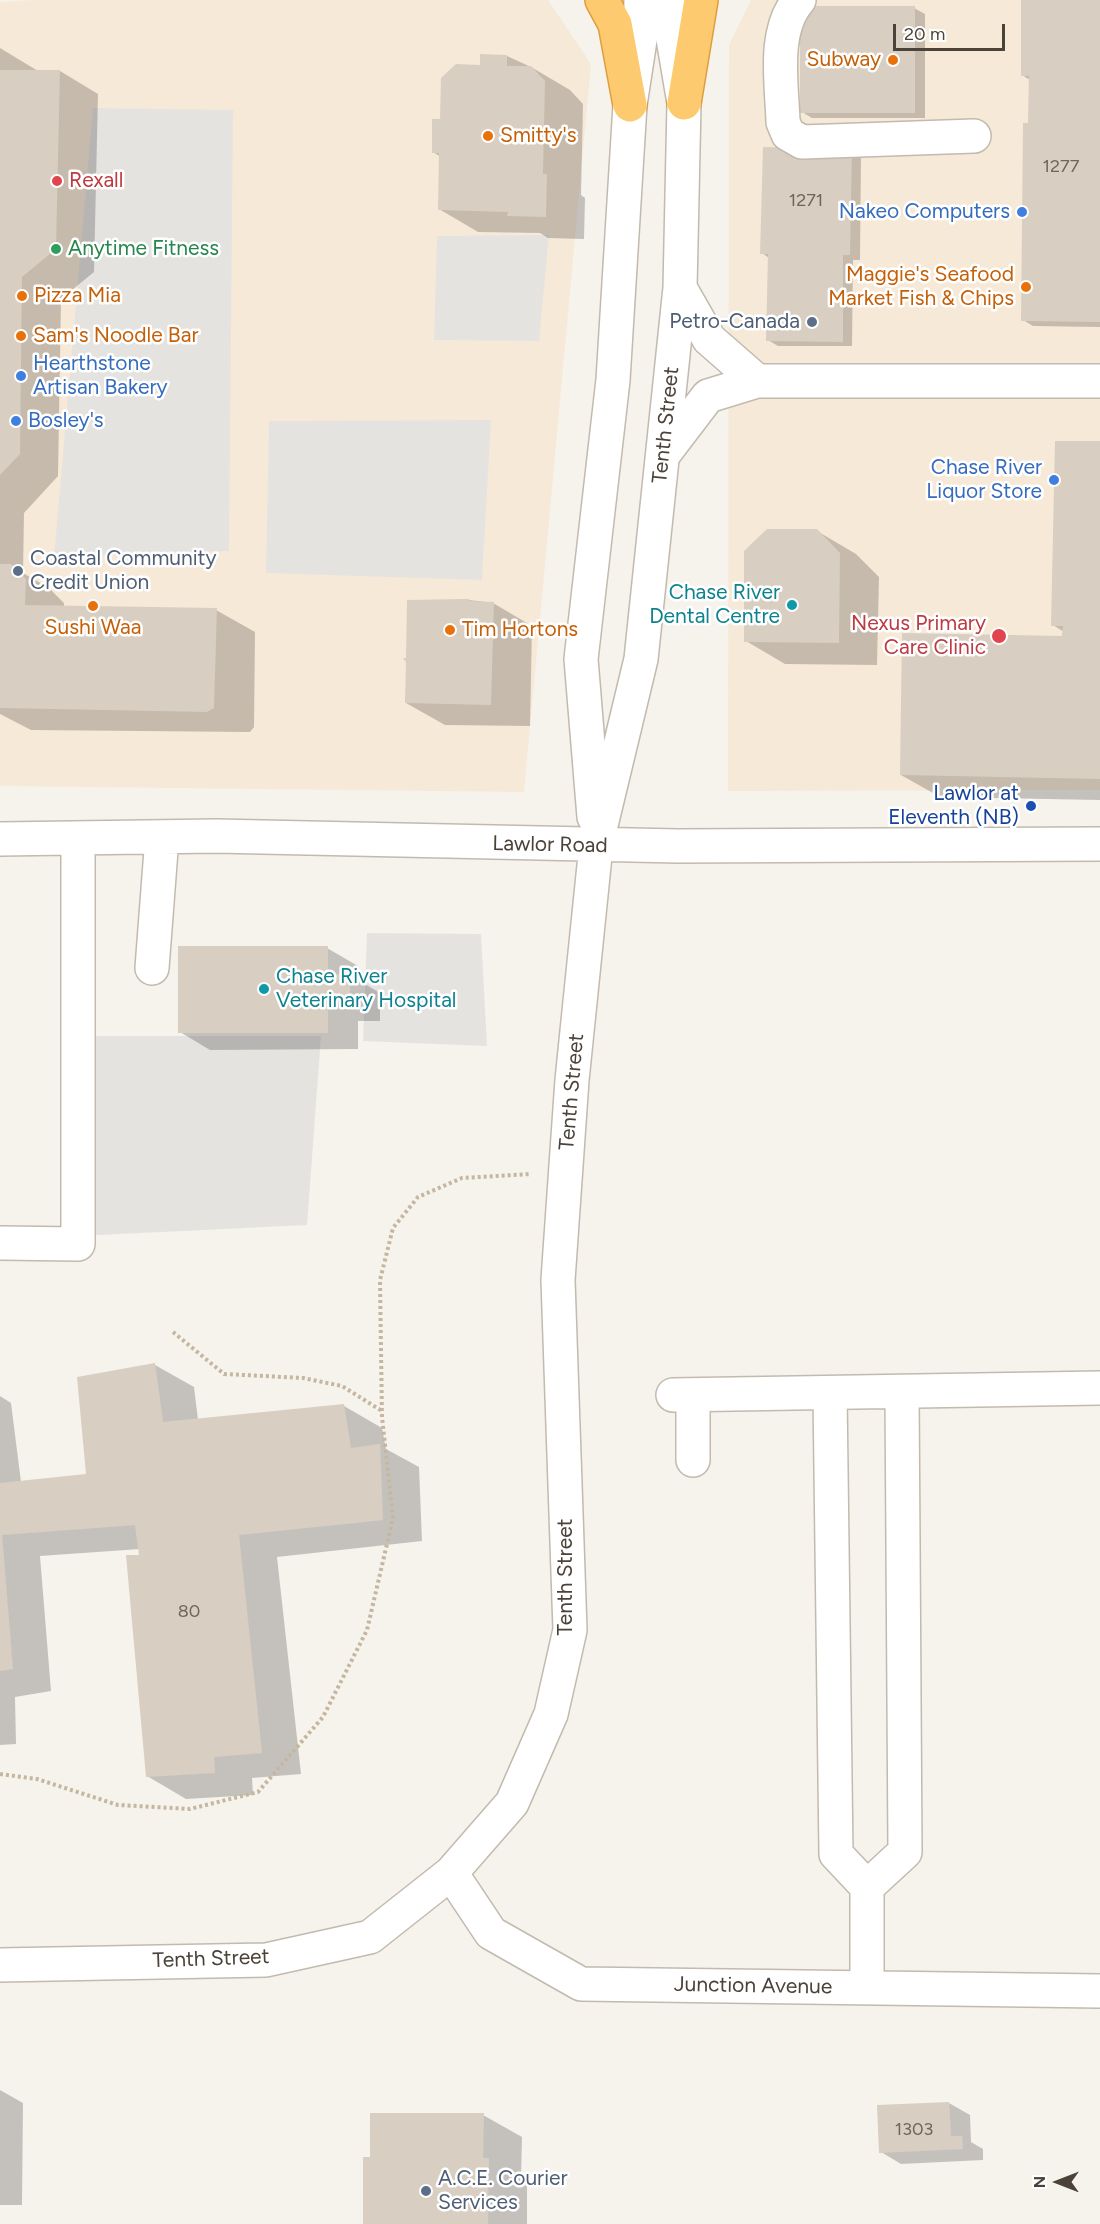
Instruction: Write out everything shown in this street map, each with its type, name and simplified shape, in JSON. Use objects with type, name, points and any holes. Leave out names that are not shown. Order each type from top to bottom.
[{"type":"highway","points":[[602,0],[615,24],[630,105]]},
{"type":"highway","points":[[684,103],[701,0]]},
{"type":"street","name":"Tenth Street","points":[[596,846],[581,659],[613,380],[630,105],[640,40],[641,0]]},
{"type":"street","name":"Tenth Street","points":[[0,1965],[266,1960],[370,1937],[451,1873],[512,1803],[551,1714],[570,1630],[558,1280],[565,1171],[596,846],[641,659],[680,288],[684,103],[670,21],[671,0]]},
{"type":"street","points":[[799,0],[794,6],[781,41],[783,122],[788,134],[802,142],[974,136]]},
{"type":"street","points":[[680,288],[709,339],[757,381]]},
{"type":"street","points":[[663,455],[708,396],[757,381],[1100,381]]},
{"type":"street","points":[[152,968],[162,837]]},
{"type":"street","name":"Lawlor Road","points":[[0,839],[162,837],[596,846],[1100,844]]},
{"type":"street","points":[[0,1243],[78,1244],[78,839]]},
{"type":"street","points":[[693,1460],[683,1395],[1100,1388]]},
{"type":"street","points":[[867,1887],[905,1852],[902,1392]]},
{"type":"street","points":[[830,1393],[836,1854],[867,1887],[867,1988]]},
{"type":"street","name":"Junction Avenue","points":[[451,1873],[490,1932],[581,1984],[1100,1991]]},
{"type":"path","points":[[0,1774],[38,1779],[118,1805],[190,1809],[258,1792],[323,1717],[367,1630],[393,1518],[382,1411],[380,1280],[393,1228],[418,1197],[462,1178],[565,1171]]},
{"type":"path","points":[[174,1332],[224,1374],[303,1378],[342,1386],[382,1411]]},
{"type":"shaded area","points":[[33,0],[548,0],[591,64],[524,792],[0,786],[0,2]]},
{"type":"shaded area","points":[[751,0],[1100,0],[1100,790],[728,791],[729,45]]},
{"type":"shaded area","points":[[93,108],[233,110],[229,551],[54,557]]},
{"type":"shaded area","points":[[549,235],[539,341],[434,340],[437,236]]},
{"type":"shaded area","points":[[491,420],[482,580],[266,573],[269,421]]},
{"type":"shaded area","points":[[367,933],[481,934],[487,1046],[363,1041]]},
{"type":"shaded area","points":[[78,1036],[321,1036],[307,1225],[78,1236]]},
{"type":"building","points":[[1021,0],[1100,0],[1100,322],[1021,321],[1023,123],[1028,123],[1029,76],[1021,76]]},
{"type":"building","points":[[800,6],[915,6],[915,113],[800,113]]},
{"type":"building","name":"Smitty's","points":[[480,54],[507,55],[507,66],[531,66],[545,81],[543,174],[547,174],[546,217],[507,216],[508,212],[438,210],[439,153],[432,153],[432,119],[440,119],[441,78],[456,64],[480,65]]},
{"type":"building","points":[[0,70],[60,70],[56,249],[22,277],[20,454],[0,475]]},
{"type":"building","points":[[763,147],[852,149],[850,255],[843,255],[843,342],[766,341],[768,254],[760,254]]},
{"type":"building","points":[[1055,441],[1100,441],[1100,779],[900,775],[902,633],[1062,636],[1063,626],[1051,626]]},
{"type":"building","name":"Chase River Dental Centre","points":[[767,529],[817,529],[840,553],[839,643],[744,642],[744,551]]},
{"type":"building","points":[[0,564],[11,564],[26,579],[25,605],[217,608],[214,708],[207,712],[0,708]]},
{"type":"building","name":"Tim Hortons","points":[[469,599],[469,601],[494,602],[491,705],[405,703],[406,662],[403,658],[406,658],[407,600]]},
{"type":"building","name":"Chase River Veterinary Hospital","points":[[178,946],[328,946],[328,974],[350,974],[350,1004],[328,1004],[328,1033],[178,1033]]},
{"type":"building","points":[[155,1363],[163,1422],[344,1404],[351,1448],[380,1444],[383,1520],[239,1535],[262,1753],[214,1757],[215,1773],[146,1777],[126,1555],[139,1555],[135,1525],[2,1535],[13,1669],[0,1671],[0,1483],[86,1474],[77,1377]]},
{"type":"building","points":[[949,2102],[951,2136],[962,2136],[963,2149],[879,2153],[877,2105]]},
{"type":"building","name":"A.C.E. Courier Services","points":[[370,2113],[484,2113],[483,2158],[489,2158],[488,2224],[363,2224],[363,2157],[370,2157]]},
{"type":"place","name":"Subway","points":[[893,60]]},
{"type":"place","name":"Smitty's","points":[[488,136]]},
{"type":"place","name":"Rexall","points":[[57,181]]},
{"type":"place","name":"Nakeo Computers","points":[[1022,212]]},
{"type":"place","name":"Anytime Fitness","points":[[56,249]]},
{"type":"place","name":"Maggie's Seafood Market Fish & Chips","points":[[1026,287]]},
{"type":"place","name":"Pizza Mia","points":[[22,296]]},
{"type":"place","name":"Petro-Canada","points":[[812,322]]},
{"type":"place","name":"Sam's Noodle Bar","points":[[21,336]]},
{"type":"place","name":"Hearthstone Artisan Bakery","points":[[21,376]]},
{"type":"place","name":"Bosley's","points":[[16,421]]},
{"type":"place","name":"Chase River Liquor Store","points":[[1054,480]]},
{"type":"place","name":"Coastal Community Credit Union","points":[[18,571]]},
{"type":"place","name":"Chase River Dental Centre","points":[[792,605]]},
{"type":"place","name":"Sushi Waa","points":[[93,606]]},
{"type":"place","name":"Tim Hortons","points":[[450,630]]},
{"type":"place","name":"Nexus Primary Care Clinic","points":[[999,636]]},
{"type":"place","name":"Lawlor at Eleventh (NB)","points":[[1031,806]]},
{"type":"place","name":"Chase River Veterinary Hospital","points":[[264,989]]},
{"type":"place","name":"A.C.E. Courier Services","points":[[426,2191]]}]
